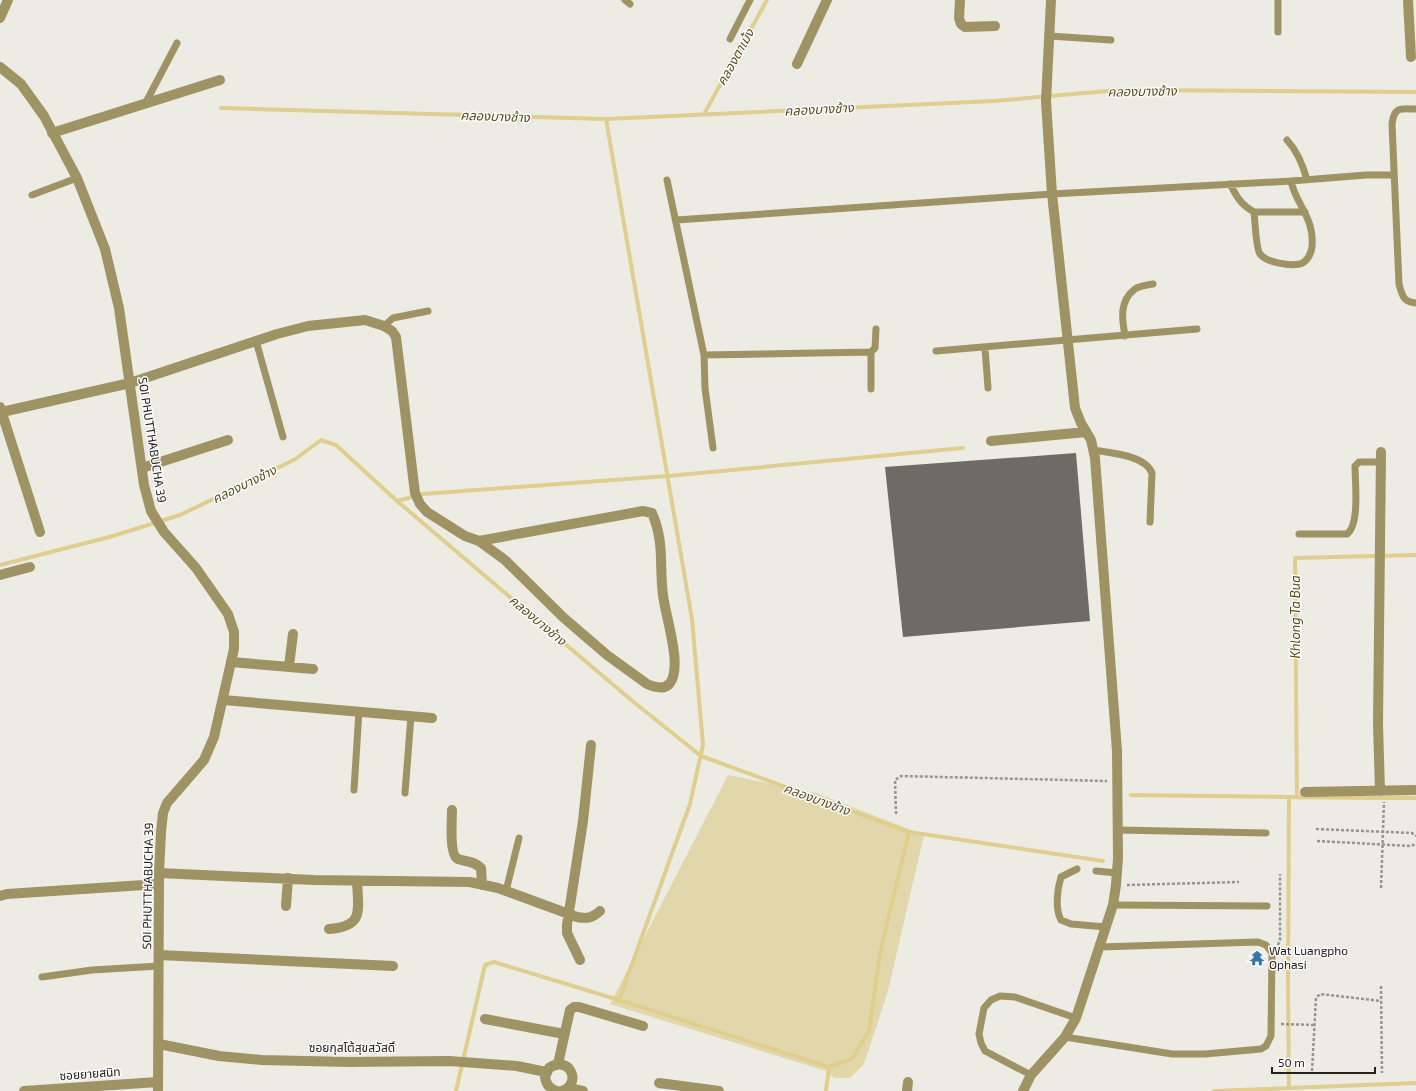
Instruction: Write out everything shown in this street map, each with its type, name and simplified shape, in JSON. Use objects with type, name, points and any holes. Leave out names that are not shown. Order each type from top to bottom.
[{"type":"street","points":[[0,18],[8,0]]},
{"type":"street","points":[[797,64],[827,0]]},
{"type":"street","points":[[960,0],[959,18],[961,24],[965,28],[995,26]]},
{"type":"street","points":[[1023,1091],[1031,1075],[1065,1037],[1076,1018],[1113,905],[1117,873],[1118,752],[1096,458],[1091,440],[1075,408],[1052,194],[1046,101],[1051,0]]},
{"type":"street","points":[[1408,0],[1411,57]]},
{"type":"street","name":"SOI PHUTTHABUCHA 39","points":[[0,67],[21,84],[44,116],[77,178],[105,249],[118,308],[144,485],[151,511],[164,532],[196,568],[228,614],[234,632],[234,649],[214,737],[204,760],[170,798],[163,813],[159,873],[158,1087]]},
{"type":"street","points":[[52,133],[220,80]]},
{"type":"street","points":[[40,532],[1,410],[130,383],[277,334],[308,326],[365,320],[384,326],[392,331],[396,337],[415,493],[420,504],[427,512],[465,536],[479,541],[505,560],[564,618],[607,655],[647,684],[664,687],[670,683],[674,672],[673,642],[663,596],[660,536],[652,513],[643,511],[479,541]]},
{"type":"street","points":[[991,441],[1086,432]]},
{"type":"street","points":[[142,468],[228,440]]},
{"type":"street","points":[[1381,457],[1381,542],[1379,564],[1382,795]]},
{"type":"street","points":[[0,574],[30,567]]},
{"type":"street","points":[[289,666],[293,634]]},
{"type":"street","points":[[231,662],[289,666],[313,670]]},
{"type":"street","points":[[223,700],[432,718]]},
{"type":"street","points":[[580,960],[571,945],[567,933],[568,913],[583,821],[591,746]]},
{"type":"street","points":[[1305,792],[1382,795],[1416,790]]},
{"type":"street","points":[[452,810],[452,842],[454,855],[457,858],[477,864],[481,868],[482,885]]},
{"type":"street","points":[[159,873],[357,881],[470,882],[506,891],[577,917],[594,917],[600,911]]},
{"type":"street","points":[[286,906],[288,878]]},
{"type":"street","points":[[329,929],[343,928],[352,923],[356,917],[358,909],[357,881]]},
{"type":"street","points":[[0,896],[7,894],[159,884]]},
{"type":"street","points":[[159,955],[393,966]]},
{"type":"street","points":[[558,1064],[570,1010],[574,1007],[579,1007],[643,1026]]},
{"type":"street","points":[[485,1019],[564,1034]]},
{"type":"street","name":"ซอยกุสโต้สุขสวัสดิ์","points":[[159,1044],[219,1056],[262,1060],[349,1062],[449,1061],[517,1066],[546,1072]]},
{"type":"street","points":[[557,1091],[547,1086],[545,1076],[549,1068],[558,1064],[564,1065],[572,1072],[573,1078],[571,1083],[564,1089]]},
{"type":"street","points":[[659,1083],[719,1091]]},
{"type":"street","name":"ซอยยายสนิท","points":[[24,1091],[158,1087]]},
{"type":"street","points":[[564,1089],[583,1091]]},
{"type":"lane","points":[[730,39],[750,0]]},
{"type":"lane","points":[[1278,0],[1278,32]]},
{"type":"lane","points":[[1049,36],[1111,40]]},
{"type":"lane","points":[[145,104],[177,43]]},
{"type":"lane","points":[[1416,109],[1400,109],[1396,111],[1392,124],[1399,284],[1402,296],[1405,300],[1416,302]]},
{"type":"lane","points":[[1287,140],[1293,147],[1302,163],[1307,180]]},
{"type":"lane","points":[[676,220],[1052,194],[1307,180],[1366,175],[1394,175]]},
{"type":"lane","points":[[32,195],[77,178]]},
{"type":"lane","points":[[668,180],[704,355],[705,388],[713,448]]},
{"type":"lane","points":[[1254,212],[1259,253],[1271,262],[1301,264],[1309,257],[1312,247],[1310,225],[1305,212],[1293,192],[1290,181]]},
{"type":"lane","points":[[1230,184],[1237,198],[1244,206],[1254,212],[1305,212]]},
{"type":"lane","points":[[1125,336],[1122,313],[1125,299],[1135,288],[1153,284]]},
{"type":"lane","points":[[384,326],[393,318],[428,311]]},
{"type":"lane","points":[[704,355],[871,352],[876,348],[876,329]]},
{"type":"lane","points":[[936,351],[1197,329]]},
{"type":"lane","points":[[256,341],[283,436]]},
{"type":"lane","points":[[985,348],[988,388]]},
{"type":"lane","points":[[871,352],[871,389]]},
{"type":"lane","points":[[1093,450],[1142,461],[1150,469],[1152,473],[1150,522]]},
{"type":"lane","points":[[1299,534],[1347,534],[1351,531],[1354,524],[1356,503],[1355,466],[1359,462],[1381,457]]},
{"type":"lane","points":[[354,790],[359,711]]},
{"type":"lane","points":[[405,793],[411,716]]},
{"type":"lane","points":[[1118,830],[1266,833]]},
{"type":"lane","points":[[506,891],[519,838]]},
{"type":"lane","points":[[1077,869],[1061,877],[1058,885],[1058,914],[1061,920],[1071,924],[1106,926]]},
{"type":"lane","points":[[1096,871],[1117,873]]},
{"type":"lane","points":[[1113,905],[1267,906]]},
{"type":"lane","points":[[1065,1037],[1172,1054],[1206,1054],[1261,1049],[1266,1046],[1271,1036],[1272,953],[1266,945],[1258,942],[1100,947]]},
{"type":"lane","points":[[42,977],[92,970],[159,966]]},
{"type":"lane","points":[[1031,1075],[985,1051],[979,1034],[984,1008],[991,1000],[1000,996],[1015,997],[1076,1018]]},
{"type":"path","points":[[896,814],[895,780],[901,776],[1118,781]]},
{"type":"path","points":[[1381,888],[1384,844],[1382,795]]},
{"type":"path","points":[[1316,829],[1412,833],[1416,836]]},
{"type":"path","points":[[1316,841],[1411,846],[1416,844]]},
{"type":"path","points":[[1272,953],[1280,940],[1280,874]]},
{"type":"path","points":[[1116,885],[1239,882]]},
{"type":"path","points":[[1381,986],[1382,1073]]},
{"type":"path","points":[[1312,1071],[1314,1003],[1316,998],[1320,994],[1381,1001]]},
{"type":"path","points":[[1284,1024],[1314,1025]]},
{"type":"shaded area","points":[[728,775],[816,793],[924,835],[888,991],[864,1064],[850,1078],[834,1078],[826,1071],[610,1004]]},
{"type":"building","points":[[1076,453],[1090,621],[903,637],[885,467]]},
{"type":"waterway","name":"คลองตาเม้ง","points":[[704,114],[767,0]]},
{"type":"waterway","name":"คลองบางช้าง","points":[[221,108],[606,119],[994,101],[1119,90],[1416,92]]},
{"type":"waterway","points":[[606,119],[692,619],[703,745],[690,804],[619,1000]]},
{"type":"waterway","name":"คลองบางช้าง","points":[[0,565],[113,536],[180,515],[294,460],[321,440],[336,445],[397,501],[630,699],[701,756],[909,832],[1103,861]]},
{"type":"waterway","points":[[397,501],[422,494],[668,476],[963,448]]},
{"type":"waterway","name":"Khlong Ta Bua","points":[[1297,797],[1295,558],[1416,555]]},
{"type":"waterway","points":[[1131,795],[1416,798]]},
{"type":"waterway","points":[[1289,797],[1289,1088]]},
{"type":"waterway","points":[[826,1091],[829,1067],[852,1059],[869,1031],[880,953],[909,832]]},
{"type":"waterway","points":[[456,1091],[485,965],[494,962],[829,1067]]},
{"type":"waterway","points":[[1214,1091],[1416,1083]]},
{"type":"place","name":"Wat Luangpho Ophasi","points":[[1257,958]]}]
